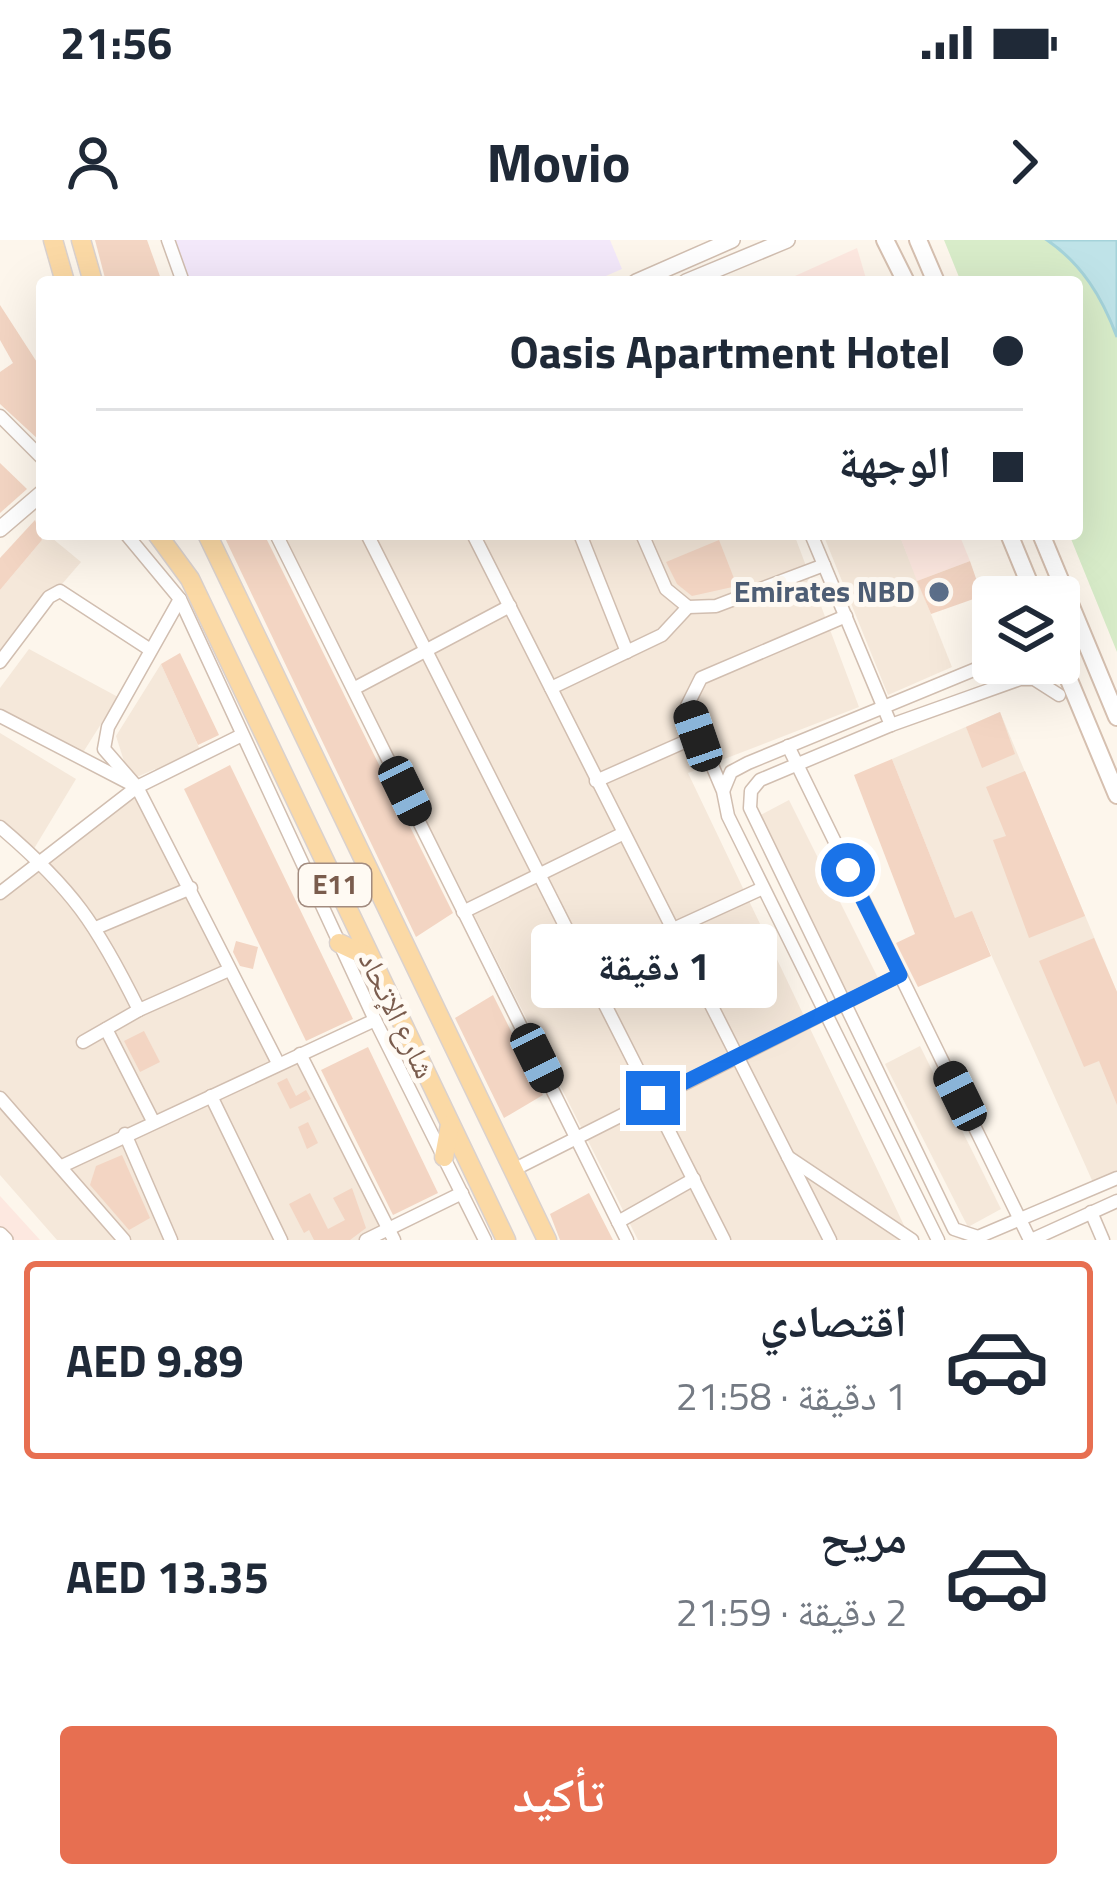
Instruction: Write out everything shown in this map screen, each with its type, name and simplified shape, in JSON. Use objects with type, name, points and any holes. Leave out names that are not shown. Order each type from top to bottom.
[{"type":"main road","points":[[53,240],[63,276]]},
{"type":"main road","points":[[81,240],[91,276]]},
{"type":"main road","points":[[885,240],[903,276]]},
{"type":"main road","points":[[917,240],[933,276]]},
{"type":"main road","name":"شارع الإتحاد","points":[[161,540],[190,580],[506,1240]]},
{"type":"main road","name":"شارع الإتحاد","points":[[210,540],[547,1240]]},
{"type":"main road","points":[[1012,540],[1027,576]]},
{"type":"main road","points":[[1043,540],[1117,717]]},
{"type":"main road","points":[[205,654],[216,633]]},
{"type":"main road","points":[[1071,684],[1117,795]]},
{"type":"main road","points":[[339,943],[369,957]]},
{"type":"main road","points":[[443,1157],[450,1125]]},
{"type":"street","points":[[168,240],[181,276]]},
{"type":"street","points":[[646,276],[694,247],[732,240]]},
{"type":"street","points":[[712,276],[787,240]]},
{"type":"street","points":[[0,416],[36,452]]},
{"type":"street","points":[[0,529],[36,497]]},
{"type":"street","points":[[16,512],[36,507]]},
{"type":"street","points":[[131,540],[180,599],[375,1020],[485,1240]]},
{"type":"street","points":[[279,540],[627,1240]]},
{"type":"street","points":[[371,540],[723,1240]]},
{"type":"street","points":[[476,540],[830,1240]]},
{"type":"street","points":[[582,540],[627,652]]},
{"type":"street","points":[[645,540],[666,589],[688,607],[716,606],[824,565]]},
{"type":"street","points":[[814,540],[891,725]]},
{"type":"street","points":[[0,662],[49,596],[60,591],[149,649]]},
{"type":"street","points":[[180,599],[149,649],[104,749],[137,787],[278,1064]]},
{"type":"street","points":[[355,688],[511,606]]},
{"type":"street","points":[[551,688],[662,635],[688,607]]},
{"type":"street","points":[[845,616],[701,678],[687,706],[723,790],[728,816],[935,1239]]},
{"type":"street","points":[[723,790],[731,772],[972,670]]},
{"type":"street","points":[[1059,695],[1034,679],[891,725],[754,785],[750,808],[954,1229],[978,1238],[1117,1178]]},
{"type":"street","points":[[983,692],[990,684]]},
{"type":"street","points":[[0,716],[137,787]]},
{"type":"street","points":[[0,893],[137,787],[242,735]]},
{"type":"street","points":[[596,781],[698,736]]},
{"type":"street","points":[[788,746],[1031,1240],[1117,1202]]},
{"type":"street","points":[[0,827],[39,860],[98,926],[139,1010]]},
{"type":"street","points":[[463,912],[622,834]]},
{"type":"street","points":[[671,930],[763,887]]},
{"type":"street","points":[[98,926],[191,888]]},
{"type":"street","points":[[83,1042],[139,1010],[229,970]]},
{"type":"street","points":[[513,1170],[900,975]]},
{"type":"street","points":[[62,1166],[375,1020]]},
{"type":"street","points":[[106,1029],[153,1121]]},
{"type":"street","points":[[300,1054],[391,1234]]},
{"type":"street","points":[[211,1096],[281,1240]]},
{"type":"street","points":[[0,1098],[124,1240]]},
{"type":"street","points":[[125,1134],[171,1240]]},
{"type":"street","points":[[787,1156],[912,1240]]},
{"type":"street","points":[[618,1222],[694,1179]]},
{"type":"street","points":[[366,1240],[391,1234],[461,1193]]},
{"type":"street","points":[[1091,1212],[1103,1240]]},
{"type":"shaded area","points":[[175,240],[610,240],[622,269],[606,276],[187,276]]},
{"type":"shaded area","points":[[857,248],[865,276],[795,276]]},
{"type":"shaded area","points":[[42,540],[54,540],[81,562],[0,656],[0,590]]},
{"type":"shaded area","points":[[285,540],[796,540],[859,707],[688,773],[911,1240],[638,1240]]},
{"type":"shaded area","points":[[825,540],[901,540],[952,667],[888,695]]},
{"type":"shaded area","points":[[901,540],[961,540],[970,561],[917,581]]},
{"type":"shaded area","points":[[29,649],[118,697],[77,762],[0,716],[0,688]]},
{"type":"shaded area","points":[[161,664],[201,752],[158,774],[155,769],[130,780],[116,736]]},
{"type":"shaded area","points":[[1000,712],[1117,992],[1117,1177],[1095,1187],[972,912],[960,931],[892,759]]},
{"type":"shaded area","points":[[0,733],[76,779],[32,852],[0,823]]},
{"type":"shaded area","points":[[137,787],[278,1063],[300,1054],[388,1229],[366,1240],[57,1240],[0,1175],[0,893]]},
{"type":"shaded area","points":[[789,800],[878,978],[841,997],[753,819]]},
{"type":"shaded area","points":[[920,1046],[1001,1209],[968,1227],[885,1064]]},
{"type":"shaded area","points":[[0,1196],[40,1240],[0,1240]]},
{"type":"green space","points":[[944,240],[1047,240],[1081,267],[1112,324],[1117,337],[1117,652],[1071,540],[1083,540],[1083,276],[959,276]]},
{"type":"water","points":[[1047,240],[1117,240],[1117,337],[1090,282]]},
{"type":"building","points":[[95,240],[147,240],[160,276],[104,276]]},
{"type":"building","points":[[0,305],[36,361],[36,437],[0,404],[0,372],[13,363],[0,340]]},
{"type":"building","points":[[0,463],[27,489],[0,513]]},
{"type":"building","points":[[35,520],[36,540],[42,540],[0,590],[0,558]]},
{"type":"building","points":[[226,540],[267,540],[453,913],[416,937]]},
{"type":"building","points":[[719,540],[737,586],[692,596],[677,584],[666,562]]},
{"type":"building","points":[[970,561],[975,576],[972,600],[931,614],[917,581]]},
{"type":"building","points":[[180,653],[219,735],[198,745],[161,664]]},
{"type":"building","points":[[1000,712],[1015,754],[982,768],[966,727]]},
{"type":"building","points":[[892,759],[955,918],[972,911],[991,956],[918,987],[896,943],[915,934],[854,775]]},
{"type":"building","points":[[230,765],[353,1019],[306,1041],[184,789]]},
{"type":"building","points":[[1025,771],[1085,916],[1029,938],[993,840],[1006,836],[986,787]]},
{"type":"building","points":[[1094,938],[1117,992],[1117,1105],[1099,1061],[1084,1067],[1039,961]]},
{"type":"building","points":[[236,941],[258,947],[253,969],[240,966],[233,952]]},
{"type":"building","points":[[493,995],[543,1095],[504,1118],[455,1018]]},
{"type":"building","points":[[144,1031],[160,1062],[140,1072],[124,1041]]},
{"type":"building","points":[[368,1047],[438,1193],[393,1215],[321,1070]]},
{"type":"building","points":[[287,1078],[296,1096],[306,1090],[311,1099],[290,1109],[277,1083]]},
{"type":"building","points":[[308,1122],[318,1143],[307,1149],[298,1127]]},
{"type":"building","points":[[122,1155],[150,1218],[129,1230],[90,1185],[96,1166]]},
{"type":"building","points":[[352,1188],[366,1228],[350,1240],[314,1240],[309,1230],[304,1233],[289,1204],[310,1193],[328,1229],[345,1220],[333,1198]]},
{"type":"building","points":[[589,1193],[613,1240],[560,1240],[550,1214]]},
{"type":"place","name":"Emirates NBD","points":[[939,592]]},
{"type":"route","points":[[653,1098],[900,975],[848,870]]}]
